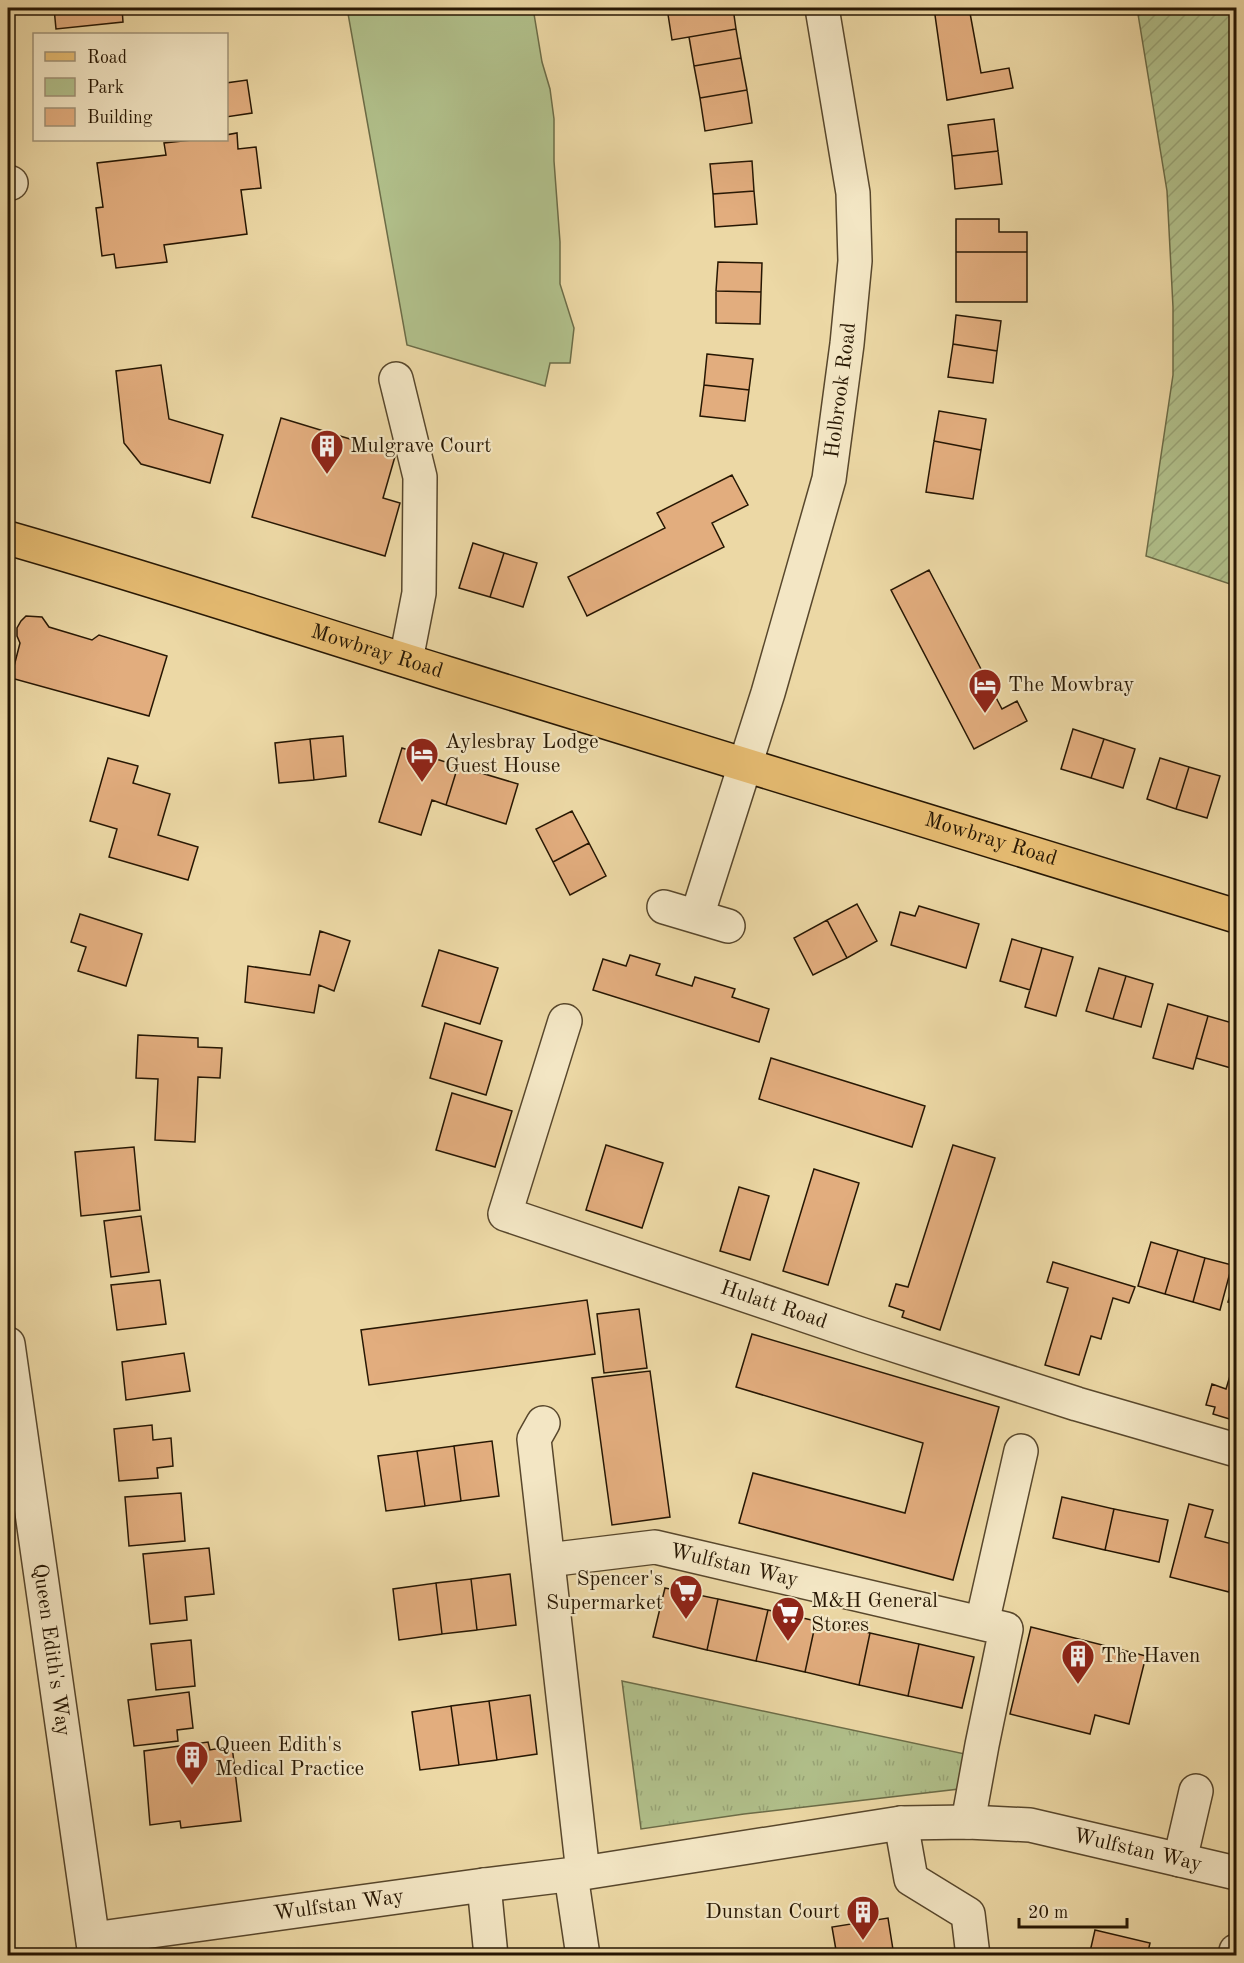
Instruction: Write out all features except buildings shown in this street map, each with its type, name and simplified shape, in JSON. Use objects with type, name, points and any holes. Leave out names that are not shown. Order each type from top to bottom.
[{"type":"main road","name":"Mowbray Road","points":[[8,538],[137,575],[1236,916]]},
{"type":"street","name":"Holbrook Road","points":[[744,764],[768,693],[829,479],[847,344],[855,261],[853,193],[822,8]]},
{"type":"street","points":[[396,379],[420,477],[419,593],[406,660]]},
{"type":"street","points":[[697,916],[744,764]]},
{"type":"street","points":[[664,907],[728,926]]},
{"type":"street","name":"Hulatt Road","points":[[565,1021],[506,1214],[863,1335],[1077,1404],[1236,1450]]},
{"type":"street","name":"Queen Edith's Way","points":[[8,1344],[94,1947]]},
{"type":"street","points":[[543,1423],[534,1439],[548,1560],[583,1956]]},
{"type":"street","points":[[982,1623],[1022,1451]]},
{"type":"street","name":"Wulfstan Way","points":[[548,1560],[655,1547],[1006,1629],[968,1822]]},
{"type":"street","points":[[1180,1860],[1196,1791]]},
{"type":"street","name":"Wulfstan Way","points":[[94,1947],[484,1885],[577,1874],[902,1823],[968,1822],[1030,1825],[1236,1873]]},
{"type":"street","points":[[902,1823],[910,1879],[968,1914],[974,1956]]},
{"type":"street","points":[[484,1885],[491,1956]]},
{"type":"street","points":[[1236,1951],[1236,1956]]},
{"type":"green space","points":[[347,8],[533,8],[554,119],[560,284],[574,328],[570,363],[550,363],[545,386],[407,345]]},
{"type":"green space","points":[[1137,8],[1236,8],[1236,586],[1146,556],[1173,375],[1173,307],[1167,191]]},
{"type":"green space","points":[[622,1681],[965,1754],[959,1789],[744,1814],[641,1829]]},
{"type":"place","name":"Mulgrave Court","points":[[327,475]]},
{"type":"place","name":"The Mowbray","points":[[985,714]]},
{"type":"place","name":"Aylesbray Lodge Guest House","points":[[422,783]]},
{"type":"place","name":"Spencer's Supermarket","points":[[686,1620]]},
{"type":"place","name":"M&H General Stores","points":[[788,1642]]},
{"type":"place","name":"The Haven","points":[[1078,1685]]},
{"type":"place","name":"Queen Edith's Medical Practice","points":[[192,1786]]},
{"type":"place","name":"Dunstan Court","points":[[863,1941]]}]
